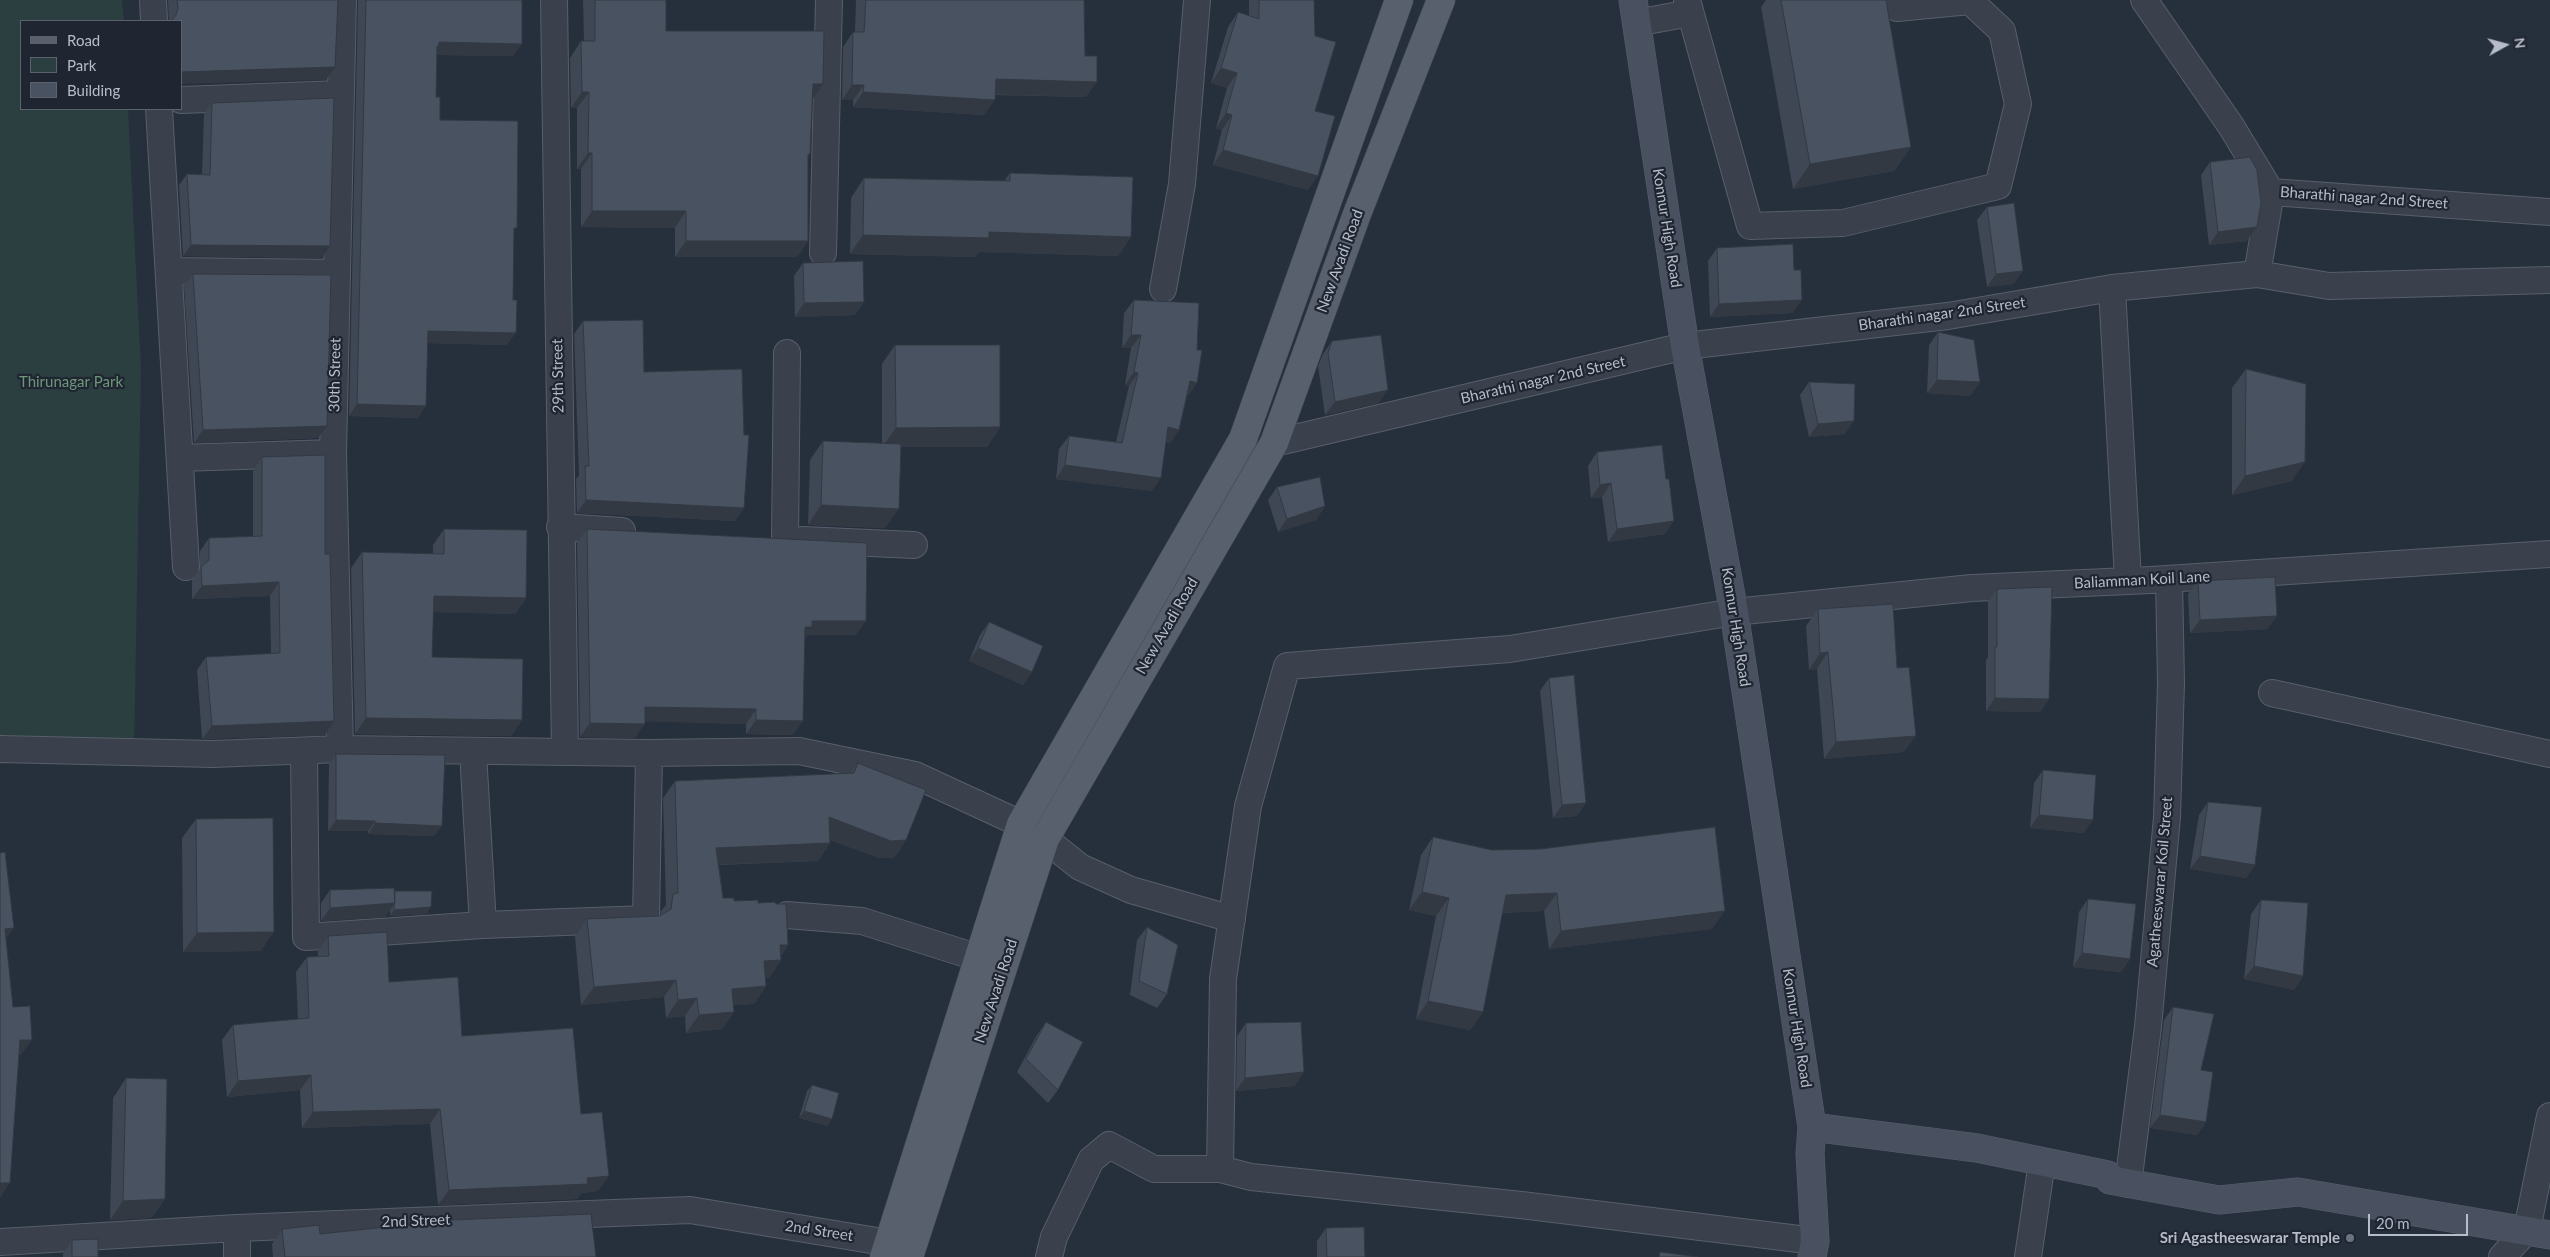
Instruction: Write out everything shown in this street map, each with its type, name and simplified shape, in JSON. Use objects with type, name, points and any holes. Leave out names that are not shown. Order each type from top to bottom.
[{"type":"main road","name":"New Avadi Road","points":[[894,1252],[979,958],[1022,824],[1243,439],[1400,0]]},
{"type":"main road","name":"New Avadi Road","points":[[894,1252],[1045,839],[1274,443],[1357,214],[1440,0]]},
{"type":"main road","name":"Konnur High Road","points":[[1635,11],[1685,346],[1734,612],[1812,1127],[1810,1154],[1813,1249]]},
{"type":"main road","points":[[1812,1127],[1977,1148],[2108,1175],[2110,1180],[2128,1184],[2219,1200],[2298,1192],[2538,1232]]},
{"type":"street","points":[[153,0],[154,20]]},
{"type":"street","name":"30th Street","points":[[340,750],[333,453],[343,0]]},
{"type":"street","name":"29th Street","points":[[554,0],[560,527],[565,751]]},
{"type":"street","points":[[823,253],[830,0]]},
{"type":"street","points":[[1163,289],[1182,184],[1197,0]]},
{"type":"street","points":[[1635,11],[1689,6],[1750,226],[1843,223],[1998,186],[2018,104],[2002,31],[1970,1],[1897,8],[1890,0]]},
{"type":"street","points":[[2144,0],[2231,126],[2271,192]]},
{"type":"street","points":[[182,100],[340,94]]},
{"type":"street","points":[[160,110],[186,567]]},
{"type":"street","name":"Bharathi nagar 2nd Street","points":[[1274,443],[1685,346],[1948,316],[2112,288],[2257,274],[2271,192],[2550,212]]},
{"type":"street","points":[[169,271],[337,273]]},
{"type":"street","points":[[2257,274],[2330,286],[2550,280]]},
{"type":"street","points":[[2112,288],[2128,580]]},
{"type":"street","points":[[788,353],[775,538],[914,545]]},
{"type":"street","points":[[180,458],[333,453]]},
{"type":"street","points":[[560,527],[648,532]]},
{"type":"street","name":"Baliamman Koil Lane","points":[[1232,919],[1248,806],[1287,666],[1510,649],[1734,612],[1972,588],[2169,579],[2550,554]]},
{"type":"street","name":"Agatheeswarar Koil Street","points":[[2128,1184],[2148,1027],[2167,817],[2171,683],[2169,579]]},
{"type":"street","points":[[2272,693],[2550,754]]},
{"type":"street","points":[[0,749],[213,754],[340,750],[565,751],[649,754],[799,751],[915,775],[1022,824]]},
{"type":"street","points":[[304,752],[306,937],[482,925],[646,919],[649,754]]},
{"type":"street","points":[[474,752],[482,925]]},
{"type":"street","points":[[1045,839],[1080,867],[1131,890],[1232,919],[1223,979],[1220,1169]]},
{"type":"street","points":[[787,915],[862,921],[979,958]]},
{"type":"street","points":[[2502,1257],[2538,1232],[2550,1116]]},
{"type":"street","points":[[1049,1257],[1054,1237],[1091,1160],[1109,1145],[1154,1169],[1220,1169],[1250,1177],[1521,1205],[1813,1249]]},
{"type":"street","points":[[2028,1257],[2042,1162]]},
{"type":"street","name":"2nd Street","points":[[0,1242],[237,1228],[690,1210],[894,1252]]},
{"type":"street","points":[[237,1228],[237,1257]]},
{"type":"green space","name":"Thirunagar Park","points":[[0,0],[122,0],[124,20],[20,20],[20,110],[128,110],[141,369],[134,755],[0,764]]},
{"type":"building","points":[[177,0],[338,0],[335,67],[182,72],[182,20],[172,20],[178,8]]},
{"type":"building","points":[[366,0],[522,0],[522,44],[439,42],[439,46],[437,46],[436,97],[440,97],[440,120],[518,121],[517,228],[514,228],[513,300],[517,300],[516,333],[428,331],[426,406],[357,404]]},
{"type":"building","points":[[595,0],[666,0],[666,31],[824,31],[823,84],[813,84],[810,154],[808,154],[808,241],[686,241],[686,211],[592,211],[592,153],[588,153],[589,92],[582,92],[581,41],[595,41]]},
{"type":"building","points":[[866,0],[1084,0],[1085,56],[1097,56],[1097,82],[996,79],[995,100],[863,92],[864,85],[852,85],[853,32],[864,32]]},
{"type":"building","points":[[1259,0],[1314,0],[1315,36],[1336,42],[1315,111],[1335,116],[1318,176],[1223,150],[1232,115],[1226,113],[1237,73],[1221,68],[1238,12],[1259,19]]},
{"type":"building","points":[[1781,0],[1886,0],[1911,147],[1810,164]]},
{"type":"building","points":[[334,98],[330,246],[191,245],[187,174],[210,175],[212,103]]},
{"type":"building","points":[[2250,157],[2257,170],[2261,203],[2257,227],[2218,232],[2210,162]]},
{"type":"building","points":[[1010,173],[1133,177],[1131,237],[989,232],[989,238],[863,235],[864,178],[1010,181]]},
{"type":"building","points":[[2014,203],[2023,271],[1996,274],[1987,207]]},
{"type":"building","points":[[1793,244],[1794,270],[1801,270],[1802,300],[1719,304],[1717,248]]},
{"type":"building","points":[[863,261],[864,302],[804,303],[803,263]]},
{"type":"building","points":[[193,274],[331,275],[327,426],[203,430]]},
{"type":"building","points":[[1134,300],[1199,303],[1197,350],[1202,350],[1197,383],[1190,381],[1179,430],[1168,427],[1161,478],[1065,465],[1069,436],[1122,443],[1138,373],[1134,372],[1141,335],[1131,335]]},
{"type":"building","points":[[643,320],[644,372],[742,369],[744,435],[749,435],[744,508],[586,500],[585,466],[589,466],[583,321]]},
{"type":"building","points":[[1938,332],[1974,340],[1980,382],[1937,380]]},
{"type":"building","points":[[1381,335],[1388,390],[1335,402],[1328,353],[1332,341]]},
{"type":"building","points":[[895,345],[1000,345],[1000,427],[896,428]]},
{"type":"building","points":[[2246,369],[2306,384],[2305,462],[2245,476]]},
{"type":"building","points":[[1809,382],[1855,384],[1854,421],[1818,424]]},
{"type":"building","points":[[823,441],[901,444],[899,509],[821,505]]},
{"type":"building","points":[[1662,445],[1666,479],[1669,479],[1674,521],[1617,529],[1611,483],[1600,485],[1597,452]]},
{"type":"building","points":[[325,455],[325,554],[330,554],[334,721],[212,726],[206,657],[280,653],[279,582],[202,586],[201,567],[209,560],[209,538],[262,536],[262,457]]},
{"type":"building","points":[[1320,477],[1325,506],[1287,519],[1277,487]]},
{"type":"building","points":[[444,529],[527,530],[526,598],[434,596],[432,657],[523,659],[522,720],[366,718],[362,552],[444,554]]},
{"type":"building","points":[[587,529],[867,543],[866,621],[812,621],[812,627],[805,627],[803,721],[756,720],[756,709],[645,707],[645,724],[590,723]]},
{"type":"building","points":[[2275,577],[2277,616],[2200,620],[2198,581]]},
{"type":"building","points":[[2052,587],[2049,699],[1995,698],[1997,589]]},
{"type":"building","points":[[1893,604],[1897,668],[1909,667],[1916,736],[1836,742],[1828,652],[1820,653],[1818,609]]},
{"type":"building","points":[[989,622],[1043,646],[1032,672],[978,648]]},
{"type":"building","points":[[1574,675],[1586,803],[1562,805],[1549,678]]},
{"type":"building","points":[[336,754],[445,755],[442,826],[336,820]]},
{"type":"building","points":[[858,763],[926,790],[906,840],[891,841],[829,817],[830,843],[716,848],[723,898],[734,898],[734,901],[758,900],[758,903],[775,902],[776,904],[786,904],[788,945],[780,945],[781,960],[764,961],[766,986],[732,989],[734,1012],[699,1015],[697,998],[678,1000],[676,980],[594,987],[587,919],[659,916],[671,909],[673,894],[678,893],[675,781],[854,773]]},
{"type":"building","points":[[2043,770],[2096,775],[2093,820],[2039,815]]},
{"type":"building","points":[[2208,802],[2262,807],[2255,865],[2200,856]]},
{"type":"building","points":[[273,818],[274,932],[197,933],[196,819]]},
{"type":"building","points":[[1715,827],[1725,911],[1561,931],[1557,893],[1506,895],[1483,1012],[1428,1001],[1449,898],[1422,892],[1433,837],[1492,850],[1541,849]]},
{"type":"building","points":[[5,852],[14,928],[5,929],[13,1007],[30,1006],[32,1040],[20,1040],[10,1183],[0,1183],[0,853]]},
{"type":"building","points":[[394,888],[395,903],[330,908],[330,890]]},
{"type":"building","points":[[395,891],[432,891],[431,907],[394,910]]},
{"type":"building","points":[[2088,899],[2136,904],[2130,959],[2082,953]]},
{"type":"building","points":[[2261,900],[2308,903],[2303,976],[2254,966]]},
{"type":"building","points":[[1147,927],[1178,945],[1167,994],[1139,981]]},
{"type":"building","points":[[387,932],[389,982],[458,977],[462,1036],[573,1028],[581,1114],[602,1112],[609,1176],[587,1178],[588,1184],[449,1190],[440,1109],[313,1112],[311,1075],[238,1081],[233,1025],[309,1018],[307,957],[329,956],[328,936]]},
{"type":"building","points":[[2173,1007],[2214,1014],[2201,1070],[2213,1072],[2206,1122],[2160,1115]]},
{"type":"building","points":[[1046,1022],[1083,1042],[1058,1090],[1026,1059]]},
{"type":"building","points":[[1301,1022],[1304,1072],[1245,1078],[1246,1023]]},
{"type":"building","points":[[126,1078],[167,1079],[165,1199],[123,1201]]},
{"type":"building","points":[[812,1085],[839,1093],[832,1119],[804,1111]]},
{"type":"building","points":[[591,1214],[596,1257],[285,1257],[282,1229],[319,1225],[320,1234],[452,1220]]},
{"type":"building","points":[[1364,1227],[1365,1257],[1327,1257],[1326,1228]]},
{"type":"building","points":[[98,1239],[98,1257],[72,1257],[72,1240]]},
{"type":"building","points":[[1660,1252],[1698,1257],[1659,1257]]},
{"type":"place","name":"Sri Agastheeswarar Temple","points":[[2350,1238]]}]
